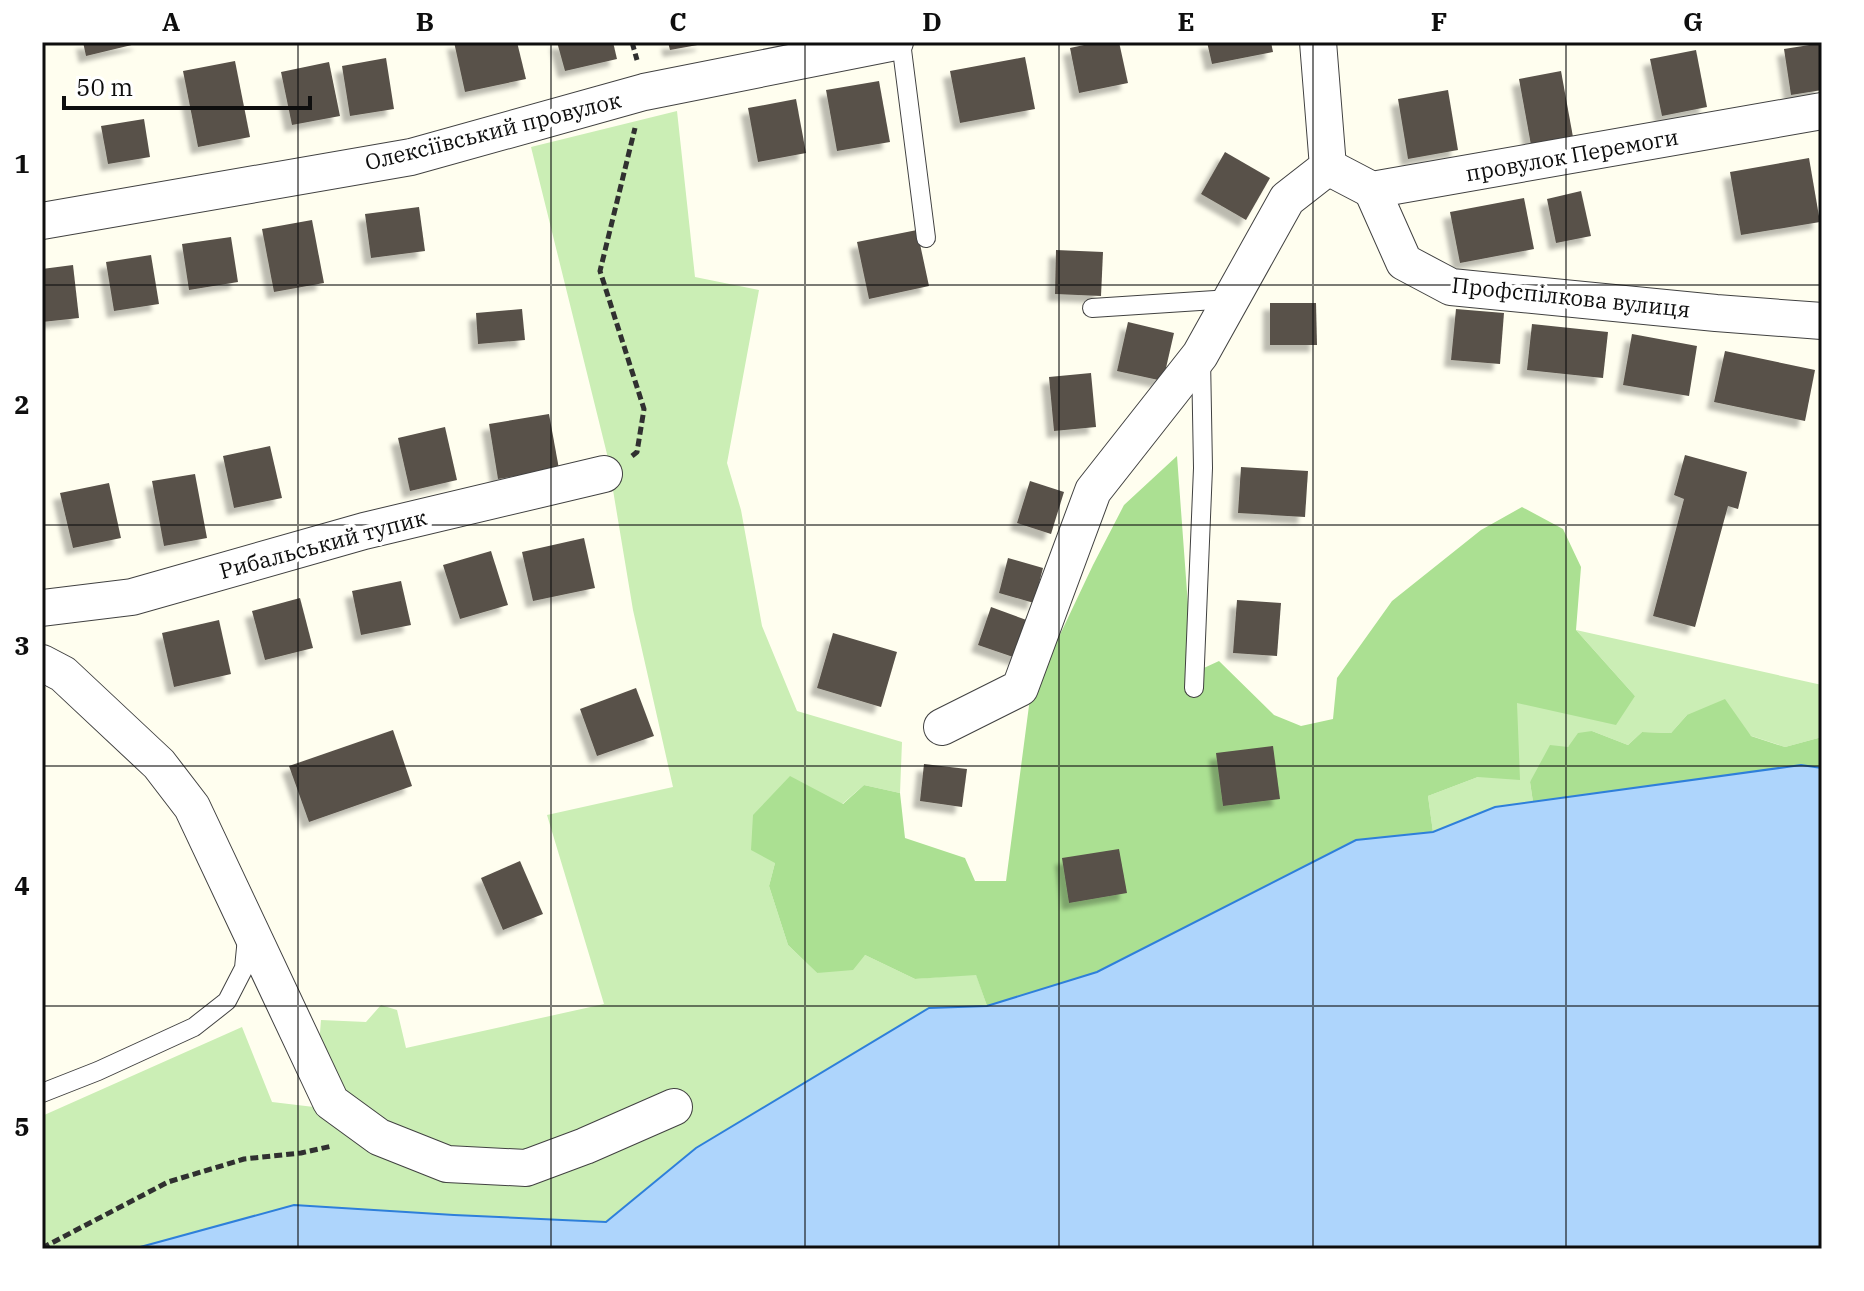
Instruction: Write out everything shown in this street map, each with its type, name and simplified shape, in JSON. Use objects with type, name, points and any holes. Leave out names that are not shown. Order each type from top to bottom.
[{"type":"street","name":"Олексіївський провулок","points":[[42,221],[411,157],[644,92],[898,42]]},
{"type":"street","points":[[1318,42],[1328,167]]},
{"type":"street","name":"провулок Перемоги","points":[[1372,190],[1822,111]]},
{"type":"street","points":[[1328,167],[1372,190]]},
{"type":"street","points":[[942,727],[1020,688],[1093,491],[1200,355],[1287,199],[1328,167]]},
{"type":"street","name":"Профспілкова вулиця","points":[[1372,190],[1404,262],[1451,287],[1822,321]]},
{"type":"street","name":"Рибальський тупик","points":[[42,608],[132,597],[364,531],[604,474]]},
{"type":"street","points":[[42,663],[63,674],[159,764],[192,807],[331,1102],[379,1137],[447,1164],[526,1168],[674,1107]]},
{"type":"lane","points":[[898,42],[926,238]]},
{"type":"lane","points":[[1092,308],[1215,300],[1228,305]]},
{"type":"lane","points":[[1194,688],[1203,468],[1200,355]]},
{"type":"lane","points":[[42,1093],[194,1027],[227,1001],[244,968],[248,927]]},
{"type":"path","points":[[604,474],[637,452],[644,409],[600,271],[644,92],[632,42]]},
{"type":"path","points":[[42,1248],[168,1182],[244,1159],[333,1146],[331,1102]]},
{"type":"green space","points":[[677,111],[695,277],[759,290],[727,463],[741,510],[762,626],[797,711],[902,742],[900,793],[864,785],[775,863],[769,886],[788,945],[817,973],[865,955],[915,979],[976,974],[987,1006],[929,1008],[696,1148],[606,1222],[295,1205],[133,1249],[42,1249],[42,1116],[242,1027],[272,1102],[314,1107],[321,1020],[366,1022],[381,1005],[397,1010],[406,1048],[604,1004],[547,815],[673,787],[633,610],[607,454],[531,147]]},
{"type":"green space","points":[[1177,456],[1193,673],[1219,661],[1274,715],[1301,726],[1333,719],[1337,678],[1392,601],[1481,530],[1522,507],[1563,529],[1581,567],[1576,630],[1635,696],[1616,725],[1517,703],[1520,780],[1478,777],[1428,796],[1433,832],[1356,840],[1097,972],[987,1006],[976,975],[915,979],[865,955],[853,970],[817,973],[788,945],[769,886],[775,863],[751,850],[753,815],[790,776],[843,804],[864,785],[900,793],[905,838],[965,858],[975,881],[1006,881],[1030,698],[1124,505]]},
{"type":"green space","points":[[1576,630],[1822,685],[1822,737],[1785,747],[1687,715],[1671,733],[1642,732],[1628,745],[1592,731],[1568,747],[1530,782],[1533,802],[1495,807],[1433,832],[1428,796],[1478,777],[1516,702],[1635,696]]},
{"type":"green space","points":[[1725,699],[1751,736],[1785,747],[1822,737],[1822,768],[1801,765],[1533,802],[1530,782],[1550,745],[1568,747],[1578,733],[1592,731],[1628,745],[1642,732],[1671,733],[1687,715]]},
{"type":"water","points":[[1801,765],[1822,768],[1822,1249],[133,1249],[294,1205],[606,1222],[696,1148],[929,1008],[987,1006],[1097,972],[1356,840],[1433,832],[1495,807]]},
{"type":"building","points":[[83,42],[140,42],[140,43],[86,56]]},
{"type":"building","points":[[454,42],[517,42],[526,79],[465,92]]},
{"type":"building","points":[[557,42],[613,42],[617,59],[565,71]]},
{"type":"building","points":[[668,42],[703,42],[703,44],[670,50]]},
{"type":"building","points":[[1098,42],[1119,42],[1128,83],[1079,93],[1070,48]]},
{"type":"building","points":[[1207,42],[1271,42],[1273,52],[1212,64]]},
{"type":"building","points":[[1822,43],[1822,90],[1791,95],[1784,49]]},
{"type":"building","points":[[1696,50],[1707,107],[1662,116],[1650,59]]},
{"type":"building","points":[[1025,57],[1035,109],[960,123],[950,71]]},
{"type":"building","points":[[386,58],[394,109],[350,116],[342,66]]},
{"type":"building","points":[[235,61],[250,137],[198,147],[183,71]]},
{"type":"building","points":[[329,62],[340,116],[292,125],[281,72]]},
{"type":"building","points":[[1561,71],[1573,137],[1531,145],[1519,79]]},
{"type":"building","points":[[879,81],[890,142],[837,151],[826,90]]},
{"type":"building","points":[[1448,90],[1458,150],[1408,159],[1398,99]]},
{"type":"building","points":[[796,99],[806,153],[758,162],[748,108]]},
{"type":"building","points":[[144,119],[150,157],[108,164],[101,126]]},
{"type":"building","points":[[1225,152],[1270,178],[1246,220],[1201,194]]},
{"type":"building","points":[[1809,158],[1820,222],[1741,235],[1730,172]]},
{"type":"building","points":[[1581,191],[1591,236],[1556,243],[1547,199]]},
{"type":"building","points":[[1524,198],[1534,249],[1460,263],[1450,212]]},
{"type":"building","points":[[419,207],[425,251],[371,258],[365,214]]},
{"type":"building","points":[[312,220],[324,283],[274,292],[262,229]]},
{"type":"building","points":[[917,230],[929,286],[869,299],[857,242]]},
{"type":"building","points":[[231,237],[238,282],[189,290],[182,244]]},
{"type":"building","points":[[1056,250],[1103,252],[1101,296],[1055,294]]},
{"type":"building","points":[[151,255],[159,304],[114,311],[106,262]]},
{"type":"building","points":[[73,265],[79,318],[42,322],[42,269]]},
{"type":"building","points":[[1270,303],[1316,303],[1317,345],[1270,345]]},
{"type":"building","points":[[522,309],[525,340],[478,344],[476,313]]},
{"type":"building","points":[[1456,309],[1504,313],[1500,364],[1451,360]]},
{"type":"building","points":[[1128,322],[1174,333],[1163,381],[1117,371]]},
{"type":"building","points":[[1532,324],[1608,332],[1603,378],[1527,370]]},
{"type":"building","points":[[1632,334],[1697,346],[1689,396],[1623,385]]},
{"type":"building","points":[[1725,351],[1815,370],[1805,421],[1714,402]]},
{"type":"building","points":[[1091,373],[1096,427],[1054,431],[1049,377]]},
{"type":"building","points":[[549,414],[559,469],[498,479],[489,424]]},
{"type":"building","points":[[445,427],[457,480],[410,491],[398,438]]},
{"type":"building","points":[[270,446],[282,498],[234,508],[223,456]]},
{"type":"building","points":[[1685,455],[1747,472],[1738,509],[1728,506],[1695,627],[1653,616],[1684,499],[1674,495]]},
{"type":"building","points":[[1241,467],[1308,471],[1305,517],[1238,513]]},
{"type":"building","points":[[195,474],[207,538],[164,546],[152,481]]},
{"type":"building","points":[[1030,481],[1064,492],[1051,534],[1017,523]]},
{"type":"building","points":[[109,483],[121,538],[73,548],[60,493]]},
{"type":"building","points":[[584,538],[595,588],[533,601],[522,552]]},
{"type":"building","points":[[491,551],[508,605],[460,619],[443,565]]},
{"type":"building","points":[[1008,558],[1043,568],[1034,603],[999,593]]},
{"type":"building","points":[[401,581],[411,625],[361,635],[352,591]]},
{"type":"building","points":[[300,598],[313,648],[265,660],[252,611]]},
{"type":"building","points":[[1237,600],[1281,603],[1277,656],[1233,653]]},
{"type":"building","points":[[991,607],[1032,622],[1019,659],[978,645]]},
{"type":"building","points":[[219,620],[231,674],[174,687],[162,633]]},
{"type":"building","points":[[833,633],[897,652],[881,707],[817,688]]},
{"type":"building","points":[[636,688],[654,736],[597,756],[580,709]]},
{"type":"building","points":[[393,730],[412,786],[309,822],[289,766]]},
{"type":"building","points":[[1273,746],[1280,799],[1223,806],[1216,753]]},
{"type":"building","points":[[924,764],[967,769],[962,807],[920,801]]},
{"type":"building","points":[[1119,849],[1127,893],[1069,903],[1062,858]]},
{"type":"building","points":[[520,861],[543,914],[503,930],[481,878]]}]
